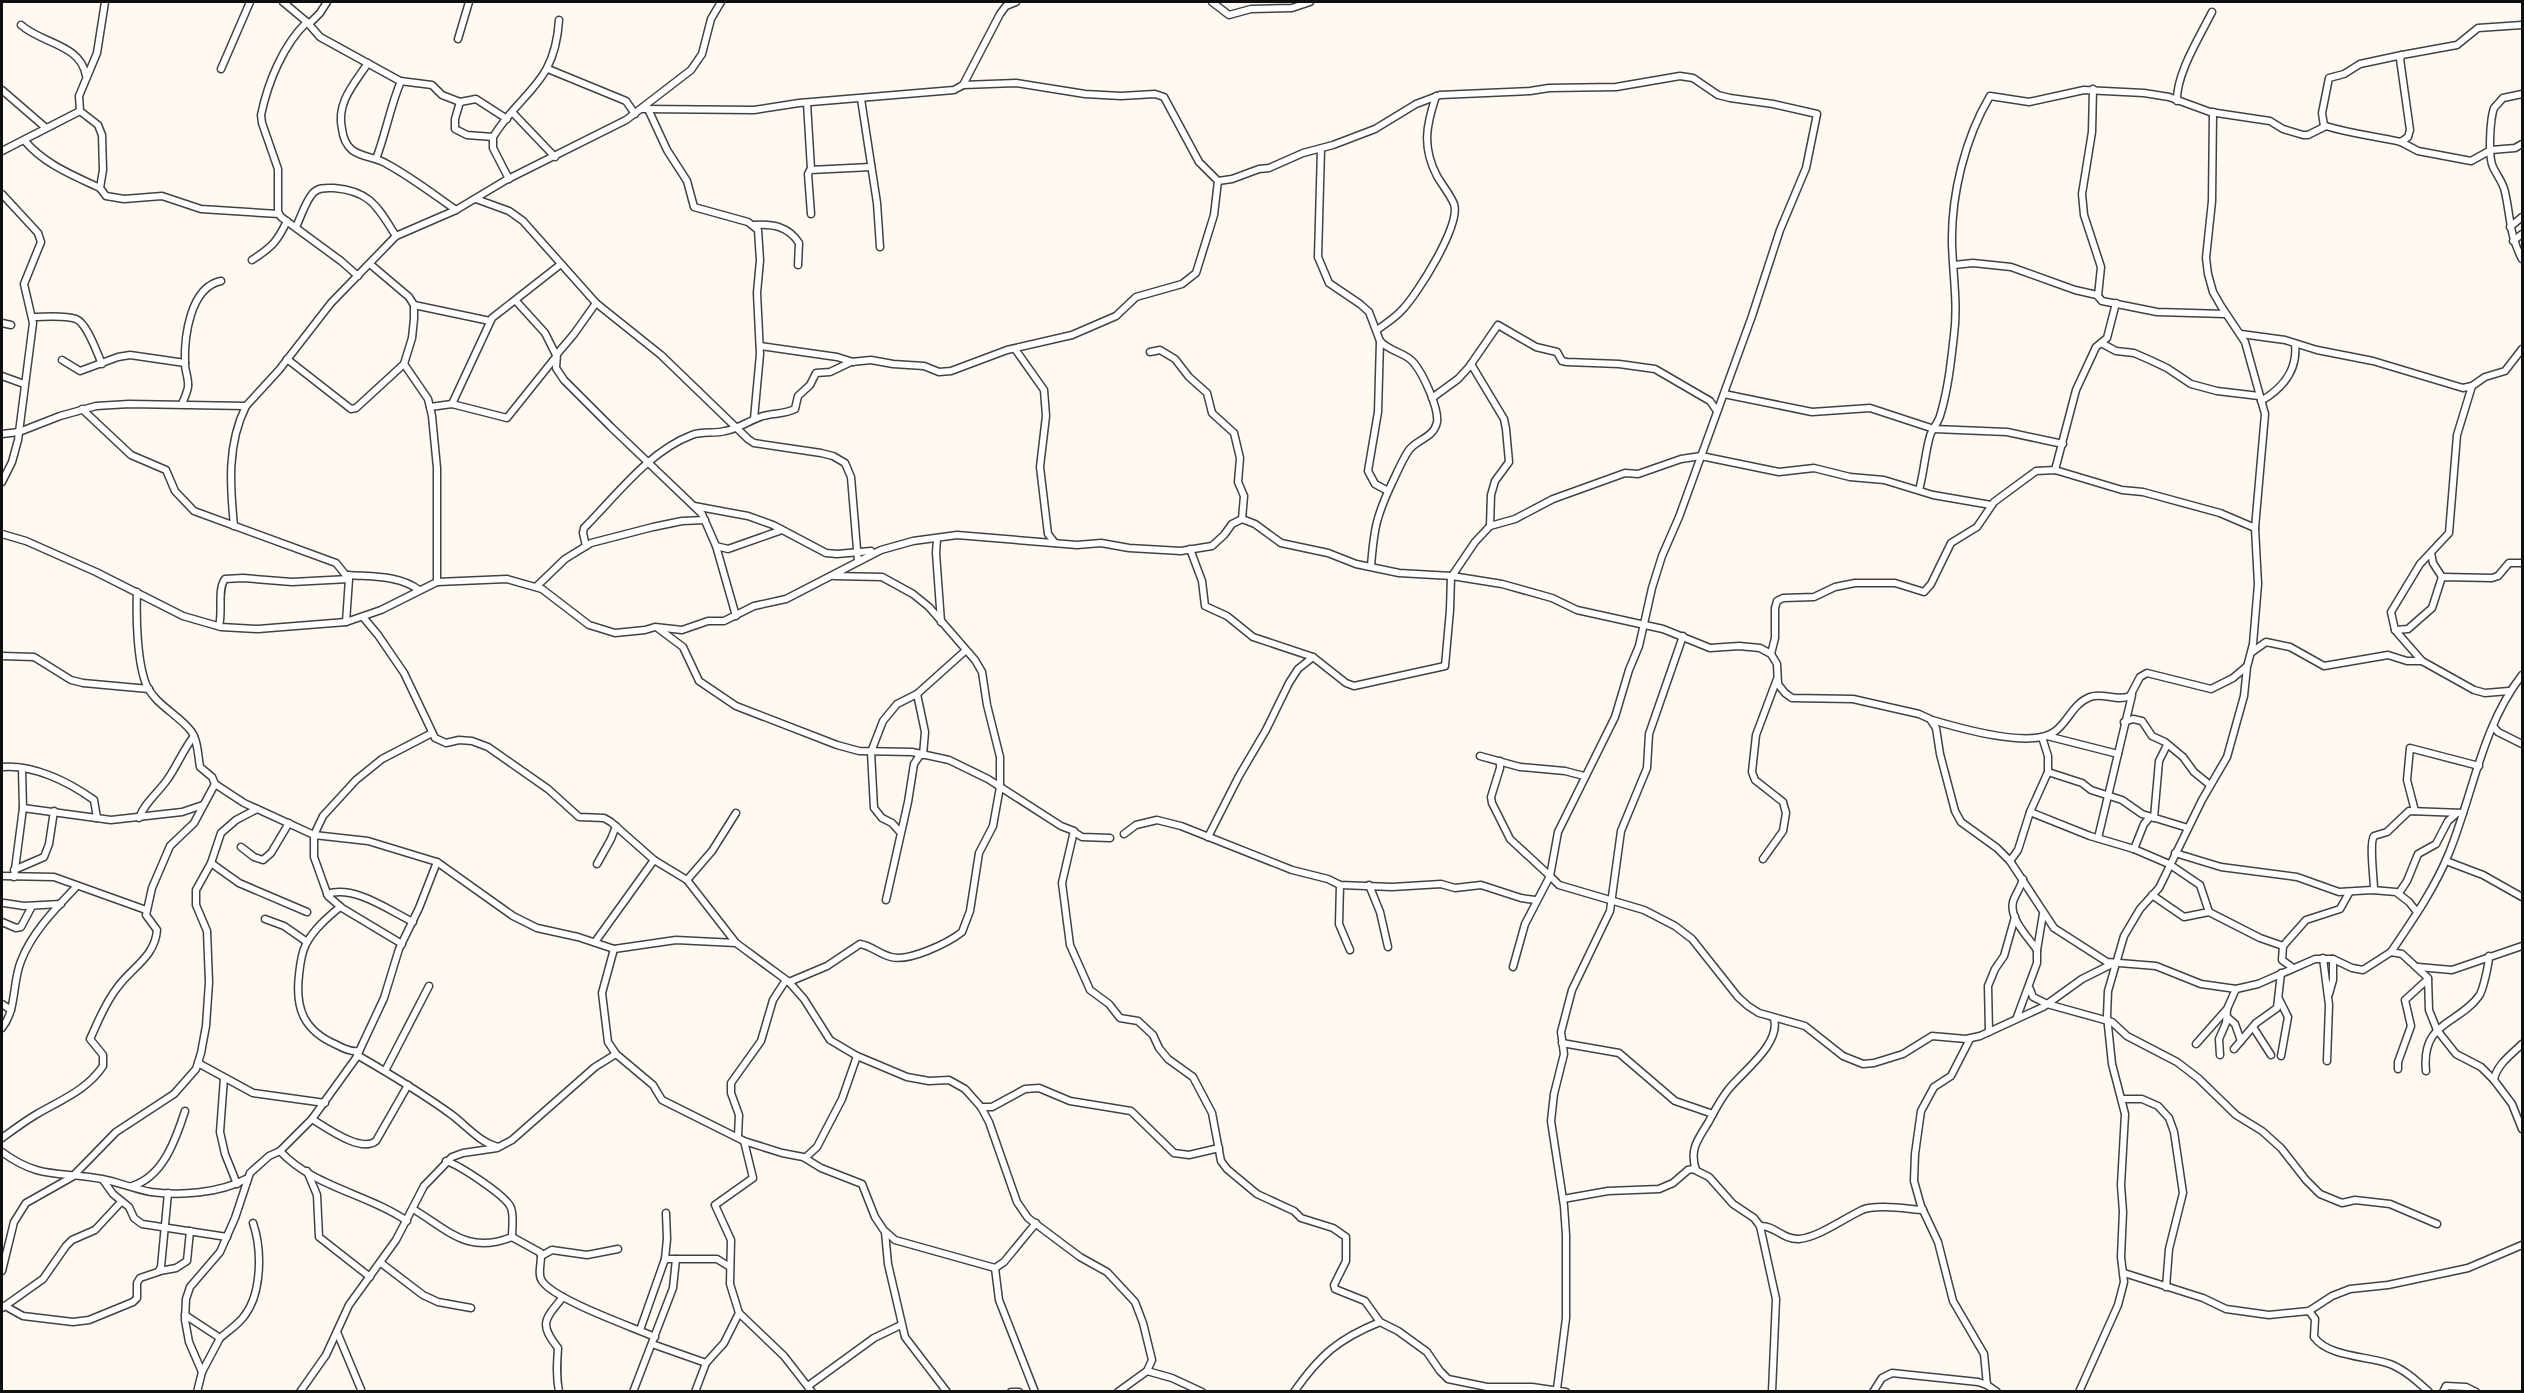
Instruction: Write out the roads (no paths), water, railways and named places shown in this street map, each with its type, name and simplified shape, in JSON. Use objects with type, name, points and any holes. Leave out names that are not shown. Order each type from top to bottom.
[{"type":"street","points":[[100,189],[103,170],[102,135],[98,125],[80,111],[79,96],[97,53],[105,2]]},
{"type":"street","points":[[221,69],[250,2]]},
{"type":"street","points":[[283,2],[308,23],[320,37],[401,81],[432,85],[442,95],[460,102],[476,99],[507,119]]},
{"type":"street","points":[[279,214],[278,170],[261,115],[284,51],[295,33],[320,14],[327,2]]},
{"type":"street","points":[[458,39],[470,2]]},
{"type":"street","points":[[234,526],[230,483],[233,445],[238,423],[246,406],[279,370],[331,303],[396,236],[476,200],[509,179],[605,132],[645,109],[696,64],[702,54],[711,19],[721,2]]},
{"type":"street","points":[[963,85],[1007,4],[1016,2]]},
{"type":"street","points":[[1212,2],[1229,15],[1247,9],[1292,8],[1310,2]]},
{"type":"street","points":[[2177,101],[2178,88],[2194,44],[2212,12]]},
{"type":"street","points":[[509,179],[494,148],[493,137],[548,69],[557,45],[560,20]]},
{"type":"street","points":[[21,25],[32,34],[71,51],[83,64],[86,77]]},
{"type":"street","points":[[2324,126],[2322,113],[2329,78],[2344,74],[2360,64],[2457,45],[2478,28],[2523,25]]},
{"type":"street","points":[[2401,142],[2408,137],[2410,130],[2400,59],[2402,55]]},
{"type":"street","points":[[368,63],[344,100],[339,118],[343,134],[352,149],[365,157],[376,159],[456,210]]},
{"type":"street","points":[[548,69],[613,94],[626,101],[635,114]]},
{"type":"street","points":[[1218,181],[1269,168],[1303,153],[1321,149],[1375,129],[1416,104],[1436,96],[1549,88],[1616,87],[1680,76],[1693,78],[1718,95],[1816,114],[1806,168],[1780,230],[1724,394],[1675,529],[1662,556],[1643,624],[1640,646],[1629,670],[1615,717],[1584,776],[1575,802],[1558,832],[1550,876],[1525,924],[1513,967]]},
{"type":"street","points":[[376,159],[401,81]]},
{"type":"street","points":[[645,109],[754,110],[954,90],[963,85],[1016,83],[1085,94],[1162,96],[1199,162],[1218,181]]},
{"type":"street","points":[[2093,89],[2092,132],[2082,194],[2084,215],[2101,267],[2098,296],[2101,301],[2157,312],[2225,314]]},
{"type":"street","points":[[1919,490],[1934,429],[1947,389],[1955,333],[1953,216],[1959,181],[1977,122],[1990,96],[2029,102],[2066,92],[2093,89],[2144,93],[2169,97],[2214,112],[2270,121],[2283,129],[2307,135],[2324,126],[2355,135],[2376,136],[2401,142],[2418,151],[2466,161],[2473,161],[2491,150],[2515,148],[2523,144]]},
{"type":"street","points":[[2,90],[46,128]]},
{"type":"street","points":[[2523,94],[2503,98],[2494,108],[2491,150],[2493,166],[2502,181],[2513,241],[2523,259]]},
{"type":"street","points":[[1377,330],[1403,310],[1431,269],[1444,244],[1454,216],[1455,206],[1437,175],[1426,148],[1426,129],[1436,96]]},
{"type":"street","points":[[861,99],[877,203],[880,247]]},
{"type":"street","points":[[460,102],[455,119],[455,129],[467,135],[493,137]]},
{"type":"street","points":[[807,103],[811,214]]},
{"type":"street","points":[[645,109],[687,181],[694,207],[727,214],[754,225],[786,229],[799,243],[798,265]]},
{"type":"street","points":[[2,152],[80,111]]},
{"type":"street","points":[[2079,1392],[2118,1305],[2124,1273],[2121,1257],[2123,1212],[2121,1175],[2126,1114],[2112,1064],[2107,994],[2114,964],[2124,936],[2140,909],[2159,888],[2210,785],[2227,757],[2244,696],[2247,667],[2252,652],[2258,584],[2255,528],[2265,414],[2251,360],[2241,334],[2225,314],[2213,292],[2206,258],[2212,201],[2214,112]]},
{"type":"street","points":[[513,113],[555,156]]},
{"type":"street","points":[[24,140],[36,154],[50,164],[100,189],[102,193],[111,198],[162,196],[201,209],[279,214],[358,276]]},
{"type":"street","points":[[1321,149],[1318,243],[1320,265],[1329,283],[1369,312],[1377,330],[1380,341],[1378,412],[1368,471],[1375,484],[1388,492]]},
{"type":"street","points":[[811,169],[871,167]]},
{"type":"street","points":[[586,546],[584,528],[648,464],[691,436],[726,431],[754,419],[795,409],[798,396],[810,386],[816,373],[830,372],[853,362],[871,360],[924,366],[939,372],[951,371],[1000,352],[1084,330],[1118,315],[1136,297],[1180,284],[1193,276],[1199,268],[1208,229],[1214,215],[1218,181]]},
{"type":"street","points":[[296,227],[312,194],[323,188],[348,189],[361,193],[372,201],[396,236]]},
{"type":"street","points":[[2,194],[41,238],[24,284],[33,317],[19,432],[12,462],[2,482]]},
{"type":"street","points":[[476,200],[509,211],[523,221],[596,303],[661,355],[754,443],[821,453],[833,456],[845,463],[851,477],[858,561]]},
{"type":"street","points":[[2510,227],[2523,217]]},
{"type":"street","points":[[252,260],[277,242],[286,221]]},
{"type":"street","points":[[754,225],[759,238],[757,293],[760,346],[754,419]]},
{"type":"street","points":[[2513,241],[2523,234]]},
{"type":"street","points":[[1954,265],[1958,263],[2011,267],[2098,296]]},
{"type":"street","points":[[286,359],[351,410],[404,364],[412,338],[414,305],[402,289],[370,264]]},
{"type":"street","points":[[452,404],[490,321],[561,264]]},
{"type":"street","points":[[182,404],[188,384],[185,363],[191,312],[206,289],[214,282],[221,281]]},
{"type":"street","points":[[516,301],[545,333],[556,357],[556,368],[564,380],[648,464],[694,506],[705,520],[716,546],[736,616]]},
{"type":"street","points":[[430,407],[452,404],[507,418],[596,303]]},
{"type":"street","points":[[2055,470],[2076,390],[2096,347],[2107,338],[2116,303]]},
{"type":"street","points":[[414,305],[490,321]]},
{"type":"street","points":[[33,317],[71,318],[80,321],[88,331],[102,364]]},
{"type":"street","points":[[2,323],[11,325]]},
{"type":"street","points":[[1432,398],[1458,379],[1471,364],[1495,327],[1502,326],[1508,332],[1536,347],[1557,352],[1562,361],[1578,364],[1626,364],[1655,369],[1710,401],[1717,411]]},
{"type":"street","points":[[2241,334],[2276,338],[2373,361],[2464,388],[2472,386],[2485,376],[2508,369],[2523,349]]},
{"type":"street","points":[[1371,566],[1375,521],[1409,450],[1435,428],[1437,415],[1432,398],[1413,361],[1389,349],[1380,341]]},
{"type":"street","points":[[2101,343],[2116,351],[2134,353],[2150,360],[2191,384],[2260,399],[2279,388],[2290,373],[2296,359],[2295,344]]},
{"type":"street","points":[[760,346],[837,357],[853,362]]},
{"type":"street","points":[[1015,349],[1044,390],[1046,416],[1040,467],[1048,534],[1056,544]]},
{"type":"street","points":[[1150,352],[1160,350],[1175,359],[1189,377],[1207,393],[1212,413],[1234,433],[1240,458],[1238,482],[1244,496],[1242,519]]},
{"type":"street","points":[[62,360],[73,369],[80,371],[130,355],[185,363]]},
{"type":"street","points":[[404,364],[422,388],[430,407],[437,468],[437,582]]},
{"type":"street","points":[[1471,364],[1506,424],[1509,462],[1495,481],[1491,495],[1490,526]]},
{"type":"street","points":[[2,376],[24,384]]},
{"type":"street","points":[[2472,386],[2457,435],[2450,528],[2446,537],[2420,564],[2392,610],[2391,616],[2396,630],[2422,661],[2474,690],[2485,693],[2509,691]]},
{"type":"street","points":[[1724,394],[1812,412],[1870,408],[1934,429],[2007,432],[2063,444]]},
{"type":"street","points":[[2,434],[19,432],[82,409],[129,404],[182,404],[223,408],[246,406]]},
{"type":"street","points":[[82,409],[131,456],[149,461],[166,471],[176,490],[194,511],[324,556],[336,563],[348,577],[346,622]]},
{"type":"street","points":[[1190,549],[1202,581],[1205,606],[1227,616],[1253,637],[1313,657],[1346,683],[1354,686],[1445,666],[1452,576],[1475,542],[1490,526],[1515,519],[1553,499],[1625,473],[1638,474],[1682,459],[1701,456],[1779,472],[1814,468],[1850,477],[1884,480],[1933,495],[1991,505]]},
{"type":"street","points":[[1771,654],[1777,601],[1787,596],[1814,597],[1836,587],[1855,583],[1899,584],[1924,592],[1931,584],[1951,543],[1977,527],[1991,505],[2036,471],[2055,470],[2122,490],[2143,492],[2208,510],[2255,528]]},
{"type":"street","points":[[694,506],[748,516],[782,530],[826,553],[881,550],[913,541],[957,535],[1056,544],[1101,543],[1129,548],[1181,551],[1212,546],[1224,536],[1232,524],[1242,519],[1255,524],[1286,545],[1328,553],[1356,564],[1417,575],[1452,576],[1502,584],[1552,598],[1577,610],[1643,624],[1683,636],[1710,648],[1745,646],[1760,648],[1771,654],[1777,664],[1777,679],[1756,735],[1752,772],[1755,780],[1783,802],[1786,813],[1783,831],[1763,859]]},
{"type":"street","points":[[537,586],[565,559],[586,546],[653,527],[682,521],[705,520]]},
{"type":"street","points":[[716,546],[728,549],[782,530]]},
{"type":"street","points":[[2,534],[26,541],[76,563],[183,616],[219,626],[258,629],[346,622],[363,617],[437,582],[507,579],[537,586],[589,625],[603,631],[628,632],[655,627],[682,630],[708,621],[724,621],[754,606],[786,599],[881,550]]},
{"type":"street","points":[[937,539],[941,623]]},
{"type":"street","points":[[2431,553],[2433,563],[2442,577]]},
{"type":"street","points":[[2442,577],[2492,578],[2498,576],[2510,563],[2523,563]]},
{"type":"street","points":[[738,1136],[739,1115],[731,1093],[731,1083],[760,1041],[773,1000],[787,981],[827,966],[860,944],[875,948],[888,956],[900,958],[927,950],[962,932],[970,911],[979,853],[993,826],[1000,787],[1000,757],[987,705],[982,672],[920,599],[882,577],[833,576]]},
{"type":"street","points":[[219,626],[222,612],[221,586],[225,579],[307,582],[348,577],[398,579],[419,590]]},
{"type":"street","points":[[2396,630],[2408,629],[2432,608],[2442,577]]},
{"type":"street","points":[[137,592],[138,638],[146,684],[164,706],[191,730],[200,767],[214,780],[215,784],[257,809],[314,836],[368,841],[437,862],[521,921],[537,928],[562,932],[614,949],[676,940],[736,943]]},
{"type":"street","points":[[363,617],[404,674],[435,738],[446,743],[466,741],[488,747],[548,789],[579,817],[604,818],[654,860],[687,880],[736,943],[787,981],[809,1008],[824,1034],[838,1047],[917,1080],[949,1080],[958,1083],[981,1107],[989,1122],[1017,1202],[1028,1218],[1080,1257],[1107,1272],[1135,1302],[1152,1357],[1147,1371],[1118,1392]]},
{"type":"street","points":[[655,627],[683,647],[699,681],[736,706],[814,738],[871,752],[908,752],[950,760],[1000,787],[1082,837],[1110,838]]},
{"type":"street","points":[[1557,1389],[1566,1318],[1563,1199],[1551,1121],[1554,1094],[1564,1054],[1561,1032],[1571,993],[1610,911],[1621,831],[1647,768],[1649,734],[1683,636]]},
{"type":"street","points":[[2252,652],[2266,642],[2290,647],[2309,656],[2322,666],[2386,655],[2407,661],[2422,661]]},
{"type":"street","points":[[900,832],[892,823],[882,818],[874,808],[871,752],[886,716],[897,704],[917,694],[965,651]]},
{"type":"street","points":[[2,656],[34,657],[71,680],[83,683],[149,689]]},
{"type":"street","points":[[1208,837],[1289,683],[1298,669],[1313,657]]},
{"type":"street","points":[[2098,838],[2110,796],[2124,722],[2140,677],[2146,673],[2158,674],[2211,689],[2233,678],[2247,667]]},
{"type":"street","points":[[1930,719],[1936,728],[1940,754],[1957,815],[1963,824],[1991,843],[2010,861],[2058,932],[2114,964],[2156,966],[2201,984],[2236,989],[2258,984],[2309,961],[2323,958],[2333,959],[2352,968],[2365,969],[2391,952],[2446,861],[2460,813],[2493,726],[2509,691],[2523,675]]},
{"type":"street","points":[[1777,679],[1781,689],[1792,698],[1853,699],[1919,714],[1968,730],[2028,740],[2055,732],[2072,710],[2087,698],[2099,696],[2121,699],[2130,696],[2133,692]]},
{"type":"street","points":[[886,900],[914,764],[922,755],[924,725],[917,694]]},
{"type":"street","points":[[2124,722],[2133,719],[2142,721],[2152,736],[2183,757],[2194,772],[2210,785]]},
{"type":"street","points":[[2493,726],[2498,732],[2523,744]]},
{"type":"street","points":[[402,944],[340,906],[327,894],[314,857],[314,836],[323,816],[356,780],[382,759],[432,733]]},
{"type":"street","points":[[139,818],[145,804],[167,780],[184,748],[194,736]]},
{"type":"street","points":[[2044,737],[2118,754]]},
{"type":"street","points":[[2010,861],[2018,850],[2030,812],[2048,772],[2048,756],[2044,737]]},
{"type":"street","points":[[2152,817],[2159,760],[2167,745]]},
{"type":"street","points":[[2415,811],[2407,780],[2409,748],[2479,766]]},
{"type":"street","points":[[1480,756],[1534,769],[1565,771],[1584,776]]},
{"type":"street","points":[[1500,761],[1491,797],[1492,803],[1510,839],[1559,885],[1654,914],[1686,934],[1738,997],[1758,1013],[1805,1026],[1843,1056],[1863,1064],[1903,1054],[1932,1036],[1970,1039],[1989,1032],[2047,1004],[2082,979],[2114,964]]},
{"type":"street","points":[[2,767],[22,768],[78,789],[94,800],[97,818]]},
{"type":"street","points":[[14,873],[23,808],[22,768]]},
{"type":"street","points":[[2048,772],[2082,783],[2091,790],[2110,796],[2152,817],[2188,828]]},
{"type":"street","points":[[2,1138],[78,1090],[103,1066],[103,1055],[90,1039],[112,994],[139,966],[151,947],[157,930],[147,919],[146,910],[152,888],[170,846],[194,823],[215,784]]},
{"type":"street","points":[[23,808],[111,820],[182,812],[203,805]]},
{"type":"street","points":[[2,1271],[14,1222],[20,1210],[33,1198],[72,1177],[125,1125],[174,1094],[186,1083],[198,1063],[206,1026],[208,971],[207,931],[196,905],[196,890],[211,863],[221,833],[236,820],[257,809]]},
{"type":"street","points":[[2,876],[14,873],[44,857],[49,844],[54,811]]},
{"type":"street","points":[[2030,812],[2169,864],[2200,885],[2209,912]]},
{"type":"street","points":[[2374,890],[2373,856],[2370,845],[2372,838],[2384,835],[2408,812],[2460,813]]},
{"type":"street","points":[[687,880],[712,851],[736,813]]},
{"type":"street","points":[[2399,893],[2407,881],[2418,854],[2436,844],[2448,821],[2460,813]]},
{"type":"street","points":[[2134,849],[2147,819],[2152,817]]},
{"type":"street","points":[[1124,834],[1130,827],[1153,819],[1180,826],[1292,870],[1328,879],[1340,885],[1392,887],[1444,884],[1455,888],[1481,885],[1521,898],[1536,900]]},
{"type":"street","points":[[241,847],[254,857],[263,860],[271,853],[289,824]]},
{"type":"street","points":[[597,864],[612,839],[616,826]]},
{"type":"street","points":[[1074,831],[1062,886],[1070,945],[1087,986],[1096,996],[1113,1007],[1120,1017],[1138,1021],[1148,1029],[1164,1054],[1193,1077],[1212,1113],[1221,1161],[1227,1169],[1257,1194],[1294,1211],[1300,1218],[1334,1228],[1346,1238],[1346,1261],[1334,1285],[1335,1289],[1365,1301],[1380,1322],[1398,1331],[1427,1352],[1448,1379],[1487,1388],[1532,1387],[1566,1392]]},
{"type":"street","points":[[2175,853],[2221,867],[2297,877],[2339,892],[2374,890],[2399,893],[2417,912]]},
{"type":"street","points":[[595,942],[654,860]]},
{"type":"street","points":[[2446,861],[2483,875],[2523,897]]},
{"type":"street","points":[[202,1372],[189,1342],[185,1315],[186,1299],[190,1287],[210,1265],[227,1237],[247,1179],[259,1164],[280,1151],[312,1119],[358,1053],[384,998],[402,944],[437,862]]},
{"type":"street","points":[[211,863],[239,883],[307,912]]},
{"type":"street","points":[[14,873],[54,877],[146,910]]},
{"type":"street","points":[[1989,1032],[1988,986],[1995,969],[2004,956],[2015,917],[2013,901],[2023,879]]},
{"type":"street","points":[[1340,885],[1339,924],[1350,950]]},
{"type":"street","points":[[1369,885],[1380,912],[1388,946]]},
{"type":"street","points":[[2,1028],[11,1010],[16,977],[25,952],[31,941],[77,886]]},
{"type":"street","points":[[327,894],[338,891],[352,893],[412,922]]},
{"type":"street","points":[[2293,968],[2282,960],[2283,946],[2310,918],[2338,910],[2349,893]]},
{"type":"street","points":[[2152,895],[2184,917],[2209,912],[2260,938],[2283,946]]},
{"type":"street","points":[[4,903],[32,906],[61,904]]},
{"type":"street","points":[[2,922],[16,928],[21,927],[32,906]]},
{"type":"street","points":[[340,906],[307,942],[300,962],[298,978],[297,1002],[301,1014],[307,1023],[328,1042],[358,1053],[453,1116],[484,1142],[499,1147]]},
{"type":"street","points":[[2017,1017],[2030,988],[2037,963],[2043,912]]},
{"type":"street","points":[[2015,917],[2037,950]]},
{"type":"street","points":[[265,919],[284,926],[307,942]]},
{"type":"street","points":[[2418,967],[2452,970],[2523,946]]},
{"type":"street","points":[[614,949],[602,993],[606,1036],[616,1054],[649,1081],[666,1103],[744,1140],[805,1158],[821,1168],[862,1184],[875,1217],[885,1232],[895,1240],[995,1268],[1004,1262],[1036,1222]]},
{"type":"street","points":[[2391,952],[2402,954],[2428,979],[2429,1010],[2437,1030],[2454,1052],[2481,1067],[2494,1080],[2512,1104],[2523,1130]]},
{"type":"street","points":[[2426,1071],[2426,1054],[2437,1030],[2481,995],[2489,956]]},
{"type":"street","points":[[2323,958],[2328,997],[2327,1061]]},
{"type":"street","points":[[2328,997],[2333,980],[2333,959]]},
{"type":"street","points":[[2234,1049],[2253,1027],[2275,1010],[2279,999],[2281,974]]},
{"type":"street","points":[[2398,1069],[2398,1062],[2411,1026],[2405,1000],[2428,979]]},
{"type":"street","points":[[385,1071],[429,986]]},
{"type":"street","points":[[2030,988],[2033,997],[2047,1004],[2108,1021],[2120,1027],[2127,1036],[2177,1062],[2198,1078],[2236,1115],[2260,1129],[2281,1148],[2320,1194],[2342,1203],[2355,1200],[2390,1204],[2437,1224]]},
{"type":"street","points":[[2196,1044],[2227,1009],[2236,989]]},
{"type":"street","points":[[2279,999],[2288,1017],[2281,1056]]},
{"type":"street","points":[[2,1004],[11,1010]]},
{"type":"street","points":[[2220,1055],[2219,1039],[2227,1017],[2227,1009]]},
{"type":"street","points":[[2227,1017],[2235,1024],[2241,1041]]},
{"type":"street","points":[[1696,1170],[1693,1158],[1694,1148],[1727,1091],[1758,1058],[1773,1037],[1776,1028],[1774,1019]]},
{"type":"street","points":[[2253,1027],[2271,1055]]},
{"type":"street","points":[[1970,1039],[1953,1072],[1931,1091],[1920,1114],[1914,1173],[1915,1189],[1938,1242],[1953,1300],[1984,1354],[1987,1385]]},
{"type":"street","points":[[1562,1043],[1619,1053],[1675,1101],[1713,1114]]},
{"type":"street","points":[[2494,1080],[2495,1073],[2501,1065],[2523,1044]]},
{"type":"street","points":[[300,1392],[318,1368],[349,1305],[381,1263],[407,1221],[424,1186],[446,1161],[463,1153],[499,1147],[512,1140],[595,1068],[616,1054]]},
{"type":"street","points":[[805,1158],[817,1147],[831,1117],[841,1103],[857,1056]]},
{"type":"street","points":[[198,1063],[253,1094],[325,1103]]},
{"type":"street","points":[[224,1078],[220,1132],[225,1154],[237,1184]]},
{"type":"street","points":[[312,1119],[346,1138],[368,1146],[376,1141],[408,1085]]},
{"type":"street","points":[[981,1107],[992,1107],[1025,1089],[1039,1088],[1070,1101],[1131,1111],[1174,1153],[1189,1155],[1219,1148]]},
{"type":"street","points":[[2122,1099],[2149,1101],[2158,1106],[2173,1125],[2183,1193],[2168,1251],[2166,1287]]},
{"type":"street","points":[[131,1187],[153,1175],[173,1146],[185,1111]]},
{"type":"street","points":[[744,1140],[753,1178],[715,1205],[731,1240],[732,1294],[739,1313],[784,1356],[810,1389],[874,1338],[901,1325]]},
{"type":"street","points":[[280,1151],[306,1171],[386,1208],[407,1221]]},
{"type":"street","points":[[2,1152],[30,1170],[72,1177],[103,1179],[131,1187],[168,1193],[237,1184],[247,1179]]},
{"type":"street","points":[[446,1161],[476,1177],[508,1203],[512,1211],[512,1237]]},
{"type":"street","points":[[1563,1199],[1608,1191],[1659,1189],[1673,1183],[1688,1170],[1696,1170],[1709,1177],[1733,1204],[1754,1218],[1760,1226],[1776,1299],[1772,1392]]},
{"type":"street","points":[[306,1171],[317,1195],[319,1237],[369,1277]]},
{"type":"street","points":[[103,1179],[121,1202],[129,1207],[137,1222],[146,1226],[227,1237]]},
{"type":"street","points":[[160,1271],[168,1193]]},
{"type":"street","points":[[3,1307],[43,1279],[66,1246],[101,1225],[121,1202]]},
{"type":"street","points":[[1760,1226],[1766,1226],[1785,1237],[1799,1239],[1819,1233],[1862,1210],[1890,1208],[1923,1210]]},
{"type":"street","points":[[413,1209],[459,1239],[485,1244],[512,1237],[534,1247],[542,1256],[540,1278],[563,1297],[640,1330],[653,1340],[706,1363]]},
{"type":"street","points":[[640,1330],[665,1258],[666,1213]]},
{"type":"street","points":[[197,1392],[202,1372],[220,1338],[246,1314],[256,1285],[257,1238],[252,1223]]},
{"type":"street","points":[[3,1307],[23,1316],[82,1321],[133,1302],[137,1298],[137,1283],[140,1278],[176,1268],[187,1261],[190,1231]]},
{"type":"street","points":[[885,1232],[888,1264],[901,1325],[907,1342],[947,1392]]},
{"type":"street","points":[[2124,1273],[2238,1313],[2269,1315],[2309,1311],[2332,1296],[2350,1289],[2388,1285],[2468,1268],[2523,1245]]},
{"type":"street","points":[[542,1256],[552,1250],[587,1256],[618,1249]]},
{"type":"street","points":[[665,1258],[717,1259],[730,1267]]},
{"type":"street","points":[[633,1392],[673,1288],[676,1259]]},
{"type":"street","points":[[381,1263],[423,1295],[438,1302],[471,1308]]},
{"type":"street","points":[[995,1268],[999,1300],[1035,1392]]},
{"type":"street","points":[[559,1392],[557,1380],[559,1368],[556,1362],[559,1350],[548,1336],[546,1324],[549,1314],[563,1297]]},
{"type":"street","points":[[2309,1311],[2315,1319],[2314,1337],[2322,1345],[2354,1357],[2392,1365],[2408,1374],[2429,1392]]},
{"type":"street","points":[[695,1392],[706,1363],[724,1343],[739,1313]]},
{"type":"street","points":[[185,1315],[220,1338]]},
{"type":"street","points":[[1294,1392],[1334,1345],[1380,1322]]},
{"type":"street","points":[[337,1332],[362,1392]]},
{"type":"street","points":[[1147,1371],[1172,1378],[1202,1392]]},
{"type":"street","points":[[1873,1392],[1882,1378],[1892,1373],[1941,1377],[1987,1385],[1997,1392]]},
{"type":"street","points":[[2443,1392],[2446,1386],[2466,1387],[2476,1392]]},
{"type":"street","points":[[1011,1392],[1019,1392]]}]
